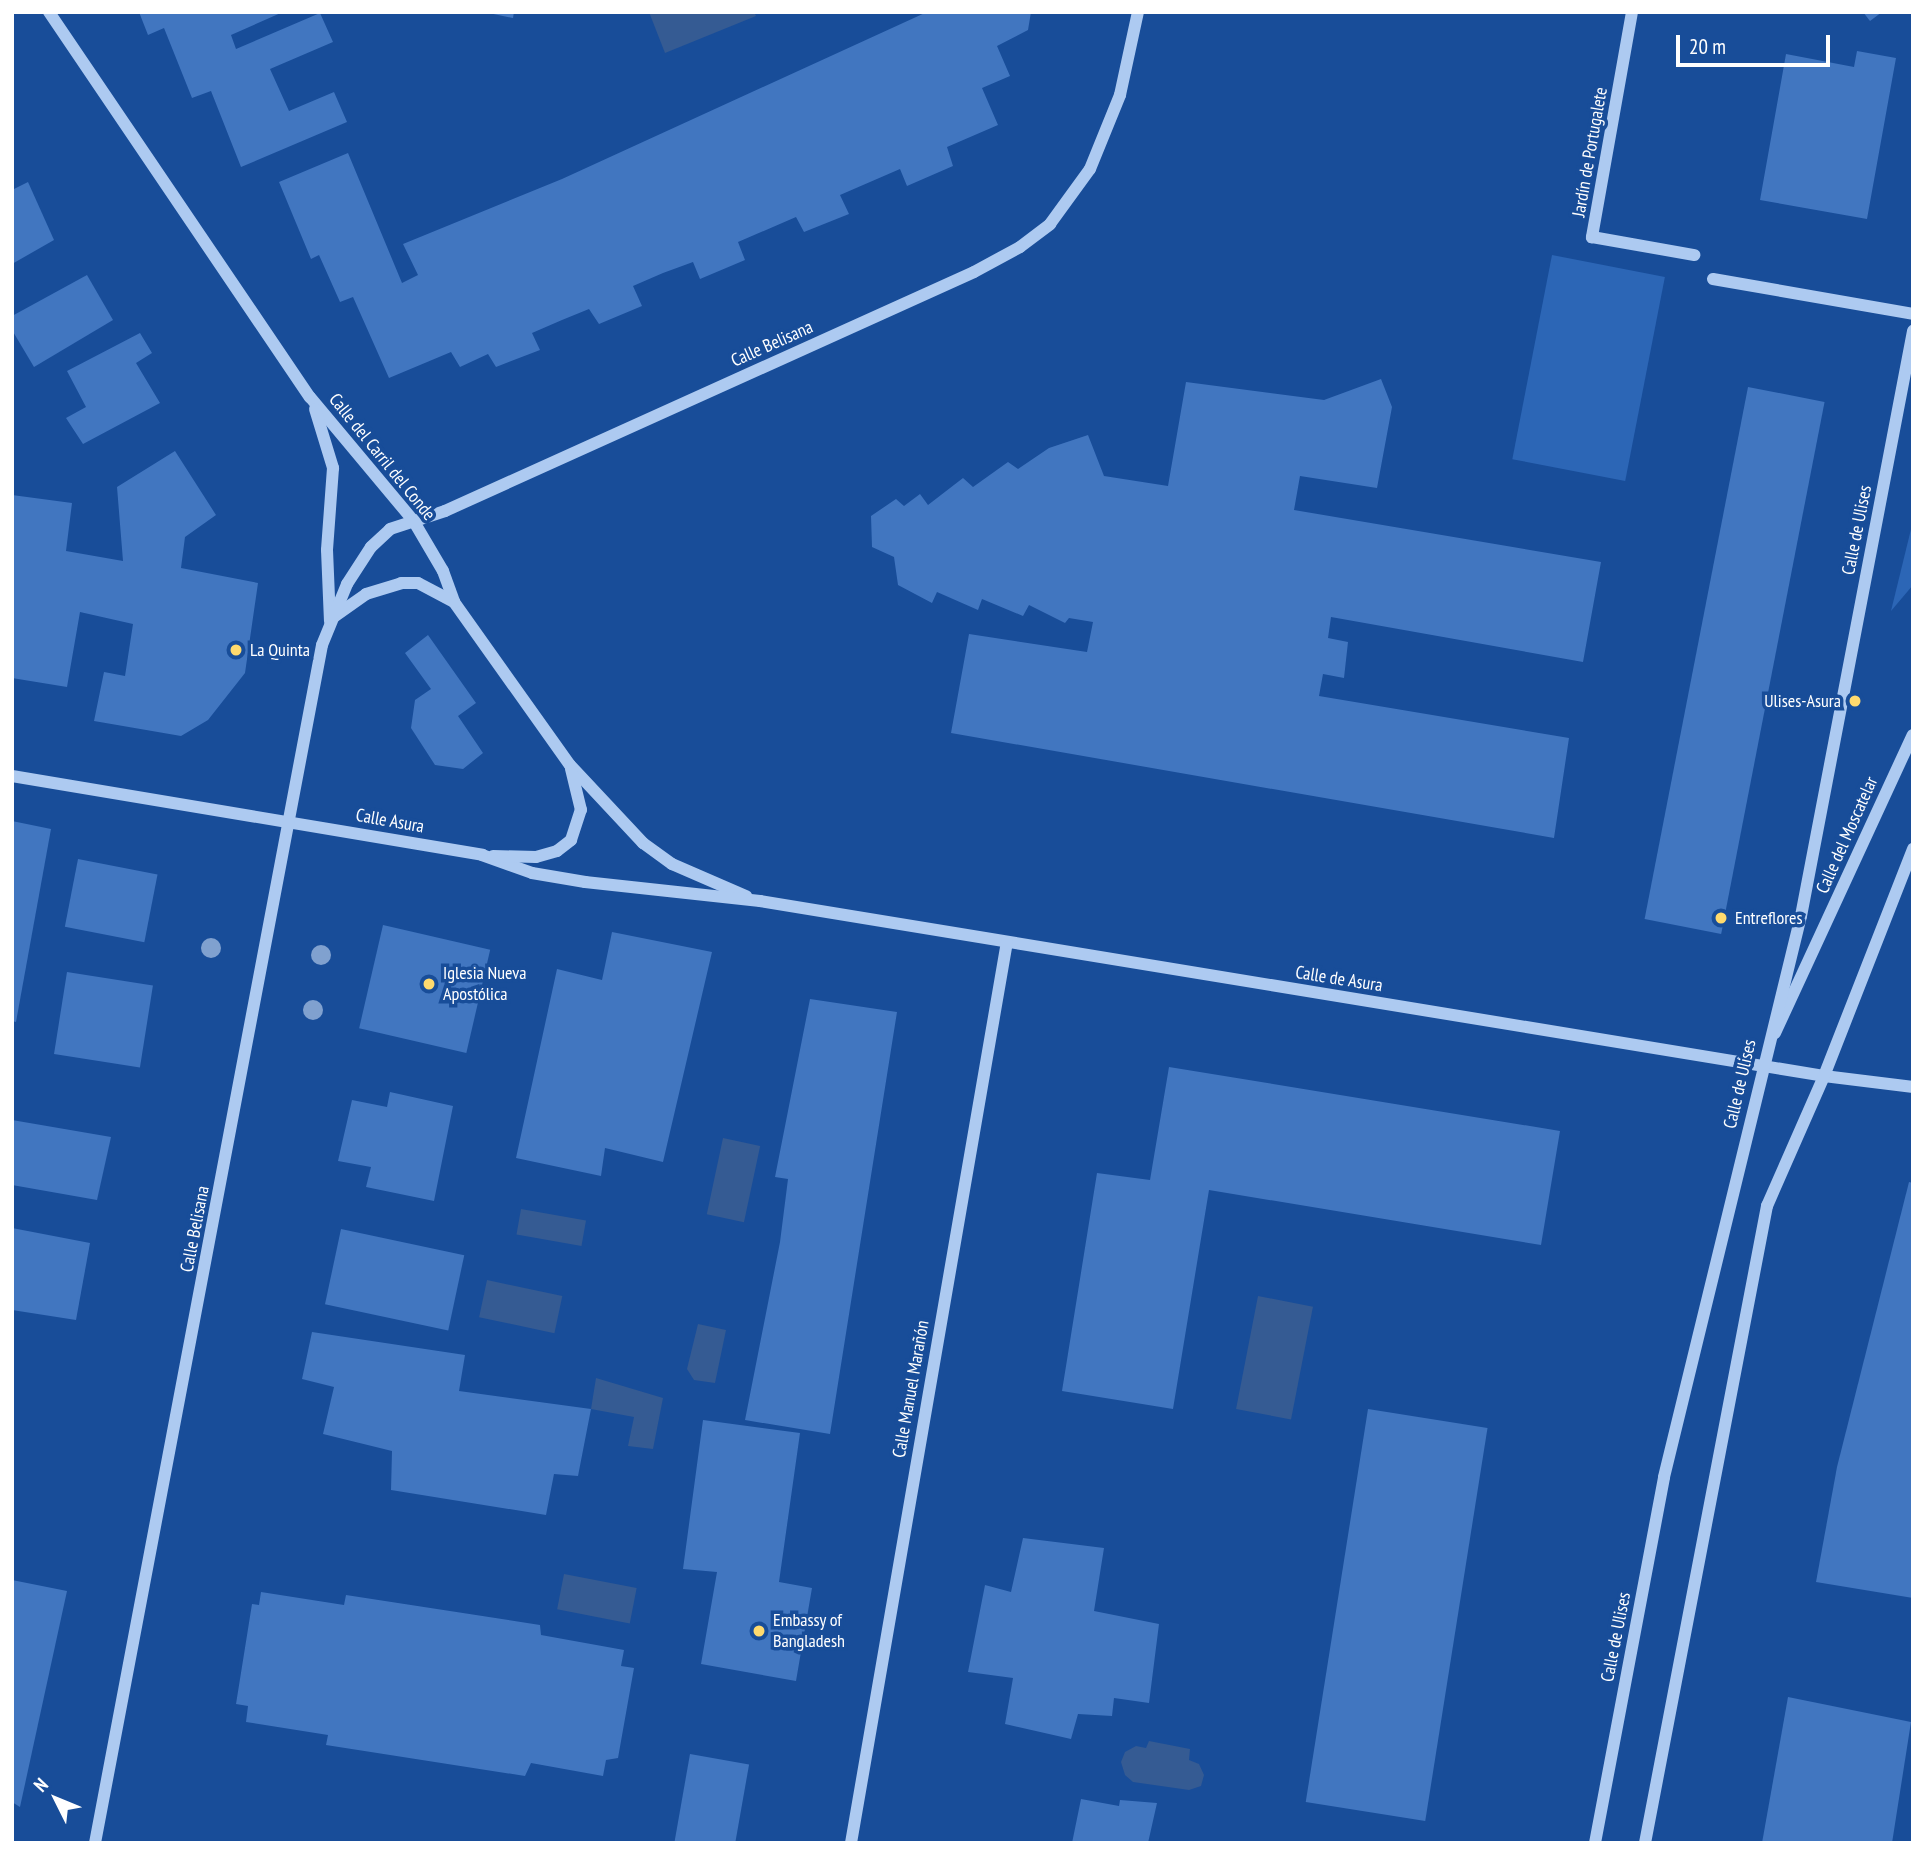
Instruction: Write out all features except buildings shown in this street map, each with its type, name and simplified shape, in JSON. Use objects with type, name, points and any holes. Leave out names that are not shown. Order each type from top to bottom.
[{"type":"street","name":"Calle del Carril del Conde","points":[[49,12],[310,397],[413,520],[443,571],[454,602],[569,765],[643,843],[672,864],[760,901]]},
{"type":"street","name":"Calle Belisana","points":[[330,621],[371,547],[390,529],[446,511],[974,272],[1020,247],[1050,224],[1090,169],[1120,95],[1138,12]]},
{"type":"street","name":"Jardín de Portugalete","points":[[1632,12],[1592,237],[1694,255]]},
{"type":"street","points":[[1713,279],[1913,314]]},
{"type":"street","name":"Calle de Ulises","points":[[1595,1843],[1664,1476],[1706,1314],[1761,1065],[1801,916],[1913,331]]},
{"type":"street","name":"Calle Belisana","points":[[95,1843],[330,621],[327,550],[333,468],[331,450],[310,397]]},
{"type":"street","points":[[330,621],[366,594],[401,583],[433,588],[454,602]]},
{"type":"street","name":"Calle del Moscatelar","points":[[1761,1065],[1913,735]]},
{"type":"street","points":[[482,855],[536,857],[556,851],[570,840],[581,810],[569,765]]},
{"type":"street","name":"Calle Asura","points":[[12,776],[482,855],[532,873],[572,880],[691,897],[760,901]]},
{"type":"street","points":[[1645,1843],[1767,1206],[1824,1076],[1913,849]]},
{"type":"street","name":"Calle de Asura","points":[[760,901],[1824,1076],[1913,1087]]},
{"type":"street","name":"Calle Manuel Marañón","points":[[851,1843],[1007,942]]},
{"type":"shaded area","points":[[649,12],[754,12],[756,16],[665,53]]},
{"type":"shaded area","points":[[1552,255],[1665,277],[1625,481],[1512,459]]},
{"type":"shaded area","points":[[1913,521],[1913,585],[1891,611]]},
{"type":"shaded area","points":[[723,1138],[760,1146],[744,1222],[707,1214]]},
{"type":"shaded area","points":[[521,1209],[586,1220],[581,1246],[516,1235]]},
{"type":"shaded area","points":[[487,1280],[562,1296],[554,1333],[479,1317]]},
{"type":"shaded area","points":[[1258,1296],[1313,1307],[1291,1420],[1236,1409]]},
{"type":"shaded area","points":[[698,1324],[726,1330],[715,1383],[694,1380],[687,1369]]},
{"type":"shaded area","points":[[596,1378],[663,1398],[653,1449],[628,1446],[634,1417],[591,1409]]},
{"type":"shaded area","points":[[564,1574],[637,1588],[630,1623],[557,1609]]},
{"type":"shaded area","points":[[1149,1741],[1190,1749],[1189,1760],[1199,1764],[1204,1775],[1201,1786],[1189,1790],[1133,1782],[1125,1775],[1121,1762],[1125,1752],[1136,1746],[1146,1748]]},
{"type":"place","name":"La Quinta","points":[[236,650]]},
{"type":"place","name":"Ulises-Asura","points":[[1855,701]]},
{"type":"place","name":"Entreflores","points":[[1721,918]]},
{"type":"place","name":"Iglesia Nueva Apostólica","points":[[429,984]]},
{"type":"place","name":"Embassy of Bangladesh","points":[[759,1631]]}]
